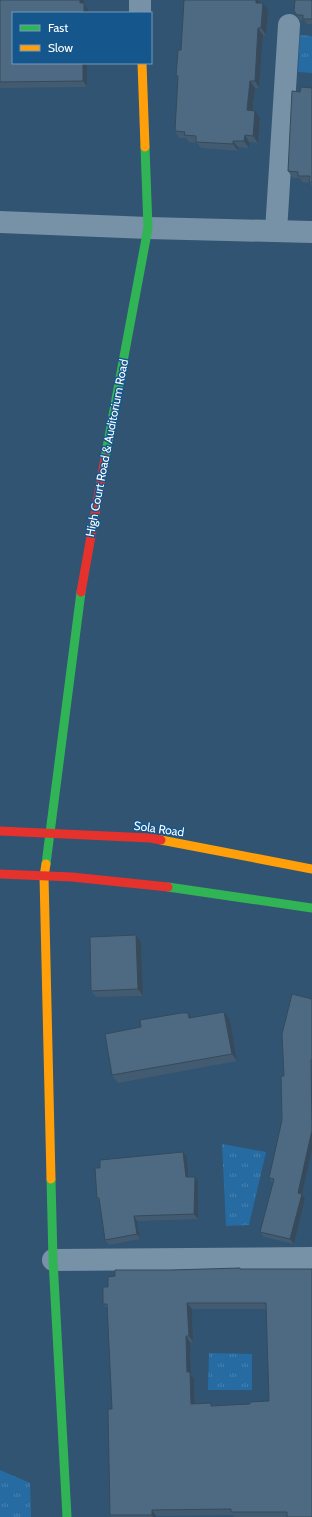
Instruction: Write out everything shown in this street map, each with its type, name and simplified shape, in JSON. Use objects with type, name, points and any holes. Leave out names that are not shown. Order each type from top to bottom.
[{"type":"street","points":[[140,0],[140,12]]},
{"type":"street","points":[[276,231],[289,25]]},
{"type":"street","name":"High Court Road & Auditorium Road","points":[[67,1517],[54,1260],[44,876],[51,833],[83,577],[148,228],[142,64]]},
{"type":"street","points":[[0,222],[148,228],[312,232]]},
{"type":"street","name":"Sola Road","points":[[0,831],[150,838],[312,869]]},
{"type":"street","points":[[0,874],[72,877],[176,888],[312,908]]},
{"type":"street","points":[[267,901],[306,916]]},
{"type":"street","points":[[54,1260],[312,1258]]},
{"type":"green space","points":[[300,35],[312,36],[312,73],[298,72]]},
{"type":"green space","points":[[222,1144],[266,1152],[249,1225],[226,1226]]},
{"type":"green space","points":[[209,1353],[252,1354],[252,1390],[208,1390]]},
{"type":"green space","points":[[0,1470],[30,1483],[31,1517],[0,1517]]},
{"type":"building","points":[[0,0],[80,0],[80,3],[84,3],[84,12],[12,12],[12,64],[83,64],[83,81],[0,82]]},
{"type":"building","points":[[184,0],[256,0],[256,3],[263,3],[261,28],[258,28],[255,81],[250,81],[247,110],[255,111],[253,136],[245,135],[244,141],[233,141],[233,144],[196,142],[196,136],[184,135],[185,132],[175,131],[178,76],[176,76],[178,50],[181,50]]},
{"type":"building","points":[[295,0],[312,0],[312,19],[303,19],[303,15],[297,15],[294,11]]},
{"type":"building","points":[[301,87],[312,88],[312,182],[309,182],[310,176],[298,176],[298,172],[288,171],[292,91],[300,92]]},
{"type":"building","points":[[136,935],[138,989],[91,991],[90,937]]},
{"type":"building","points":[[292,994],[312,999],[312,1130],[298,1193],[302,1194],[290,1239],[260,1232],[274,1179],[269,1178],[282,1120],[281,1076],[284,1076],[282,1034]]},
{"type":"building","points":[[224,1012],[232,1054],[112,1075],[105,1034],[141,1027],[140,1020],[181,1013],[188,1013],[189,1018]]},
{"type":"building","points":[[183,1152],[186,1177],[195,1177],[194,1214],[134,1216],[137,1234],[105,1240],[99,1198],[97,1198],[95,1168],[100,1168],[100,1160]]},
{"type":"building","points":[[240,1268],[312,1269],[312,1517],[287,1517],[287,1512],[231,1512],[231,1509],[152,1510],[152,1515],[110,1515],[108,1409],[112,1409],[107,1304],[103,1304],[103,1287],[108,1287],[108,1277],[115,1276],[115,1270]],"holes":[[[187,1303],[266,1303],[269,1401],[250,1402],[250,1404],[211,1406],[211,1403],[191,1404],[190,1372],[187,1372],[186,1336],[189,1336]]]},
{"type":"traffic: fast","points":[[105,458],[148,228],[145,147]]},
{"type":"traffic: fast","points":[[46,864],[81,592]]},
{"type":"traffic: fast","points":[[168,887],[312,908]]},
{"type":"traffic: fast","points":[[51,1179],[53,1260],[67,1517]]},
{"type":"traffic: slow","points":[[142,64],[145,147]]},
{"type":"traffic: slow","points":[[161,840],[312,869]]},
{"type":"traffic: slow","points":[[46,864],[44,876],[51,1179]]},
{"type":"traffic: jam","points":[[81,592],[105,458]]},
{"type":"traffic: jam","points":[[0,831],[150,838],[161,840]]},
{"type":"traffic: jam","points":[[0,874],[72,877],[168,887]]}]
